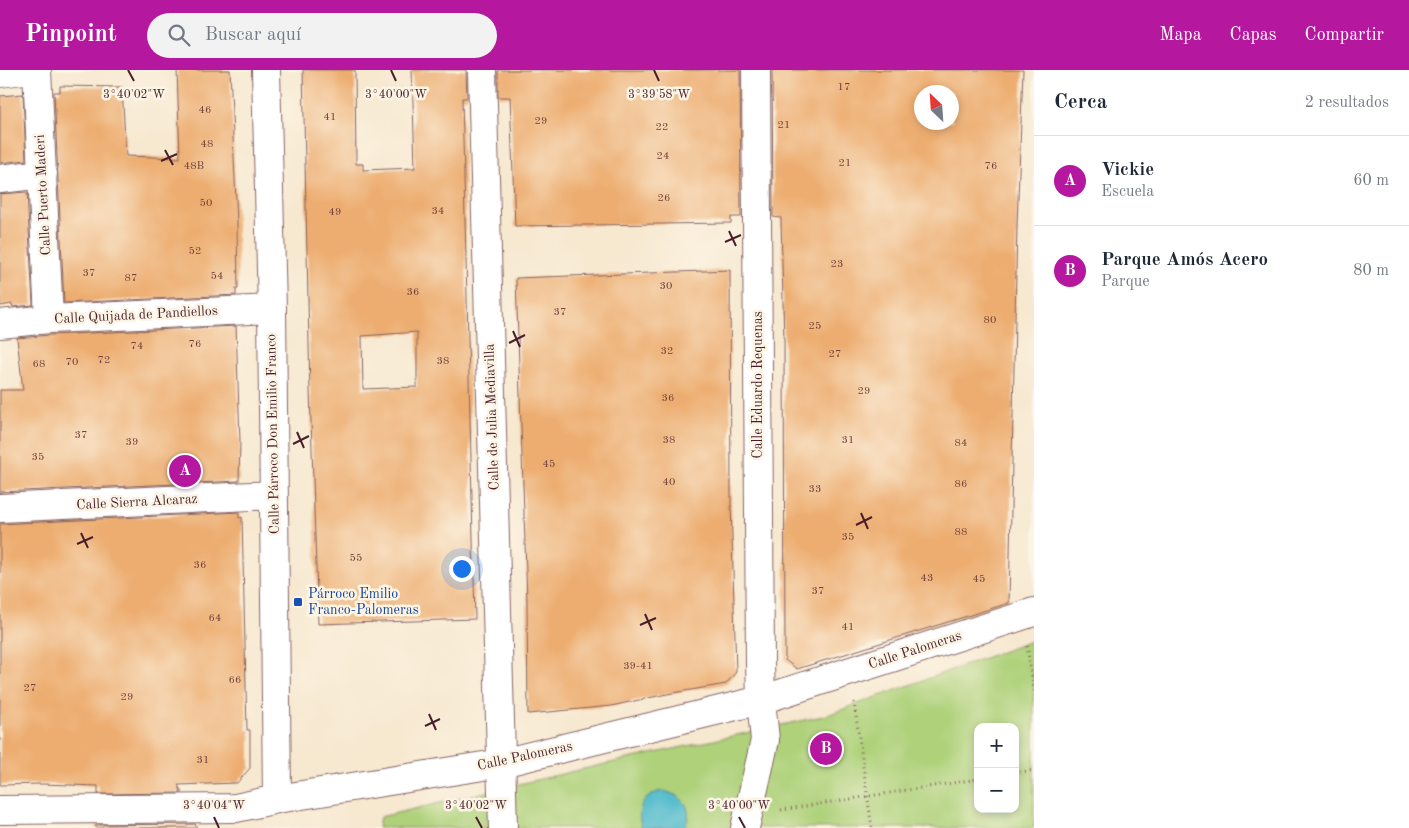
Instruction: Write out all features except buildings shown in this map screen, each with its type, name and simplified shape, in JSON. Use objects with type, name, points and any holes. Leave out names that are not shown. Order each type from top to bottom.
[{"type":"street","points":[[0,73],[23,70]]},
{"type":"street","name":"Calle Puerto Maderi","points":[[37,70],[49,319]]},
{"type":"street","name":"Calle Párroco Don Emilio Franco","points":[[266,70],[272,308],[277,799]]},
{"type":"street","name":"Calle de Julia Mediavilla","points":[[482,70],[503,828]]},
{"type":"street","name":"Calle Eduardo Requenas","points":[[747,822],[765,740],[761,700],[756,70]]},
{"type":"street","points":[[0,179],[43,174]]},
{"type":"street","name":"Calle Quijada de Pandiellos","points":[[0,324],[49,319],[272,308]]},
{"type":"street","name":"Calle Sierra Alcaraz","points":[[0,508],[273,495]]},
{"type":"street","name":"Calle Palomeras","points":[[0,810],[233,818],[277,799],[502,763],[761,700],[1034,612]]},
{"type":"path","points":[[1026,643],[1034,691]]},
{"type":"path","points":[[854,702],[872,828]]},
{"type":"path","points":[[1019,772],[1034,770]]},
{"type":"path","points":[[747,822],[867,796],[974,780]]},
{"type":"green space","points":[[1034,640],[1034,828],[378,828],[380,817],[574,771],[827,715]]},
{"type":"water","points":[[661,791],[675,795],[684,803],[688,814],[684,828],[642,828],[639,815],[642,805],[649,796]]},
{"type":"place","name":"Vickie","points":[[185,471]]},
{"type":"place","name":"Párroco Emilio Franco-Palomeras","points":[[298,602]]},
{"type":"place","name":"Parque Amós Acero","points":[[826,749]]}]
